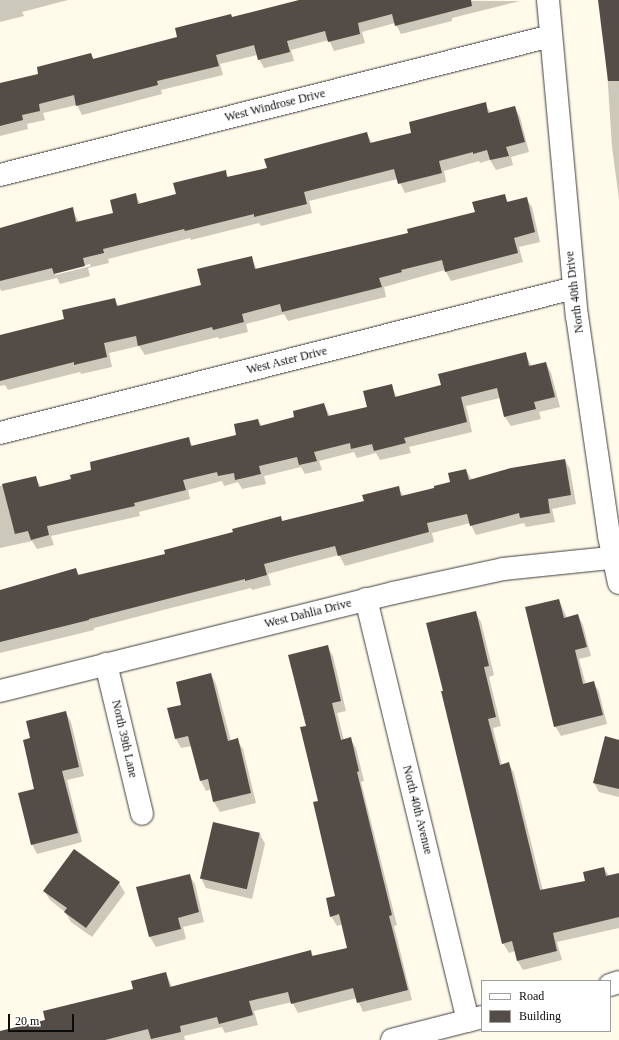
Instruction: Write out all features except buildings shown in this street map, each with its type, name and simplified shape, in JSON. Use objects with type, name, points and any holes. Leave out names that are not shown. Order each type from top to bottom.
[{"type":"street","name":"North 40th Drive","points":[[548,0],[574,288],[619,583]]},
{"type":"street","name":"West Windrose Drive","points":[[0,176],[551,36]]},
{"type":"street","name":"West Aster Drive","points":[[0,433],[574,288]]},
{"type":"street","name":"West Dahlia Drive","points":[[0,691],[366,599],[503,569],[616,558]]},
{"type":"street","name":"North 40th Avenue","points":[[366,599],[475,1019]]},
{"type":"street","name":"North 39th Lane","points":[[106,664],[142,814]]},
{"type":"street","points":[[392,1040],[475,1019]]}]
